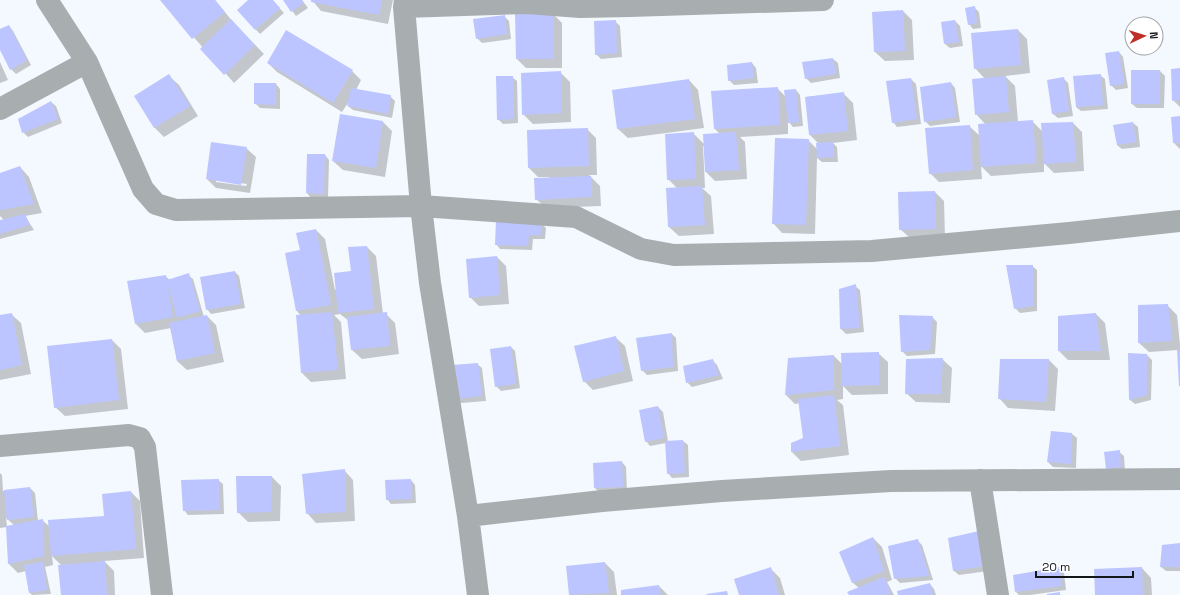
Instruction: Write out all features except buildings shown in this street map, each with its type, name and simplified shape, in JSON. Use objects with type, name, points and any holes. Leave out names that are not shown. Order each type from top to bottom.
[{"type":"street","points":[[47,0],[86,62],[143,189],[156,204],[176,210],[421,206],[576,217],[641,249],[674,255],[872,250],[1069,233],[1180,221]]},
{"type":"street","points":[[478,595],[468,516],[430,283],[421,206],[405,4],[528,3],[580,7],[629,3],[823,0]]},
{"type":"street","points":[[0,109],[86,62]]},
{"type":"street","points":[[0,446],[129,435],[140,438],[145,447],[162,595]]},
{"type":"street","points":[[468,516],[602,501],[722,491],[892,481],[1180,479]]},
{"type":"street","points":[[980,480],[998,595]]}]
